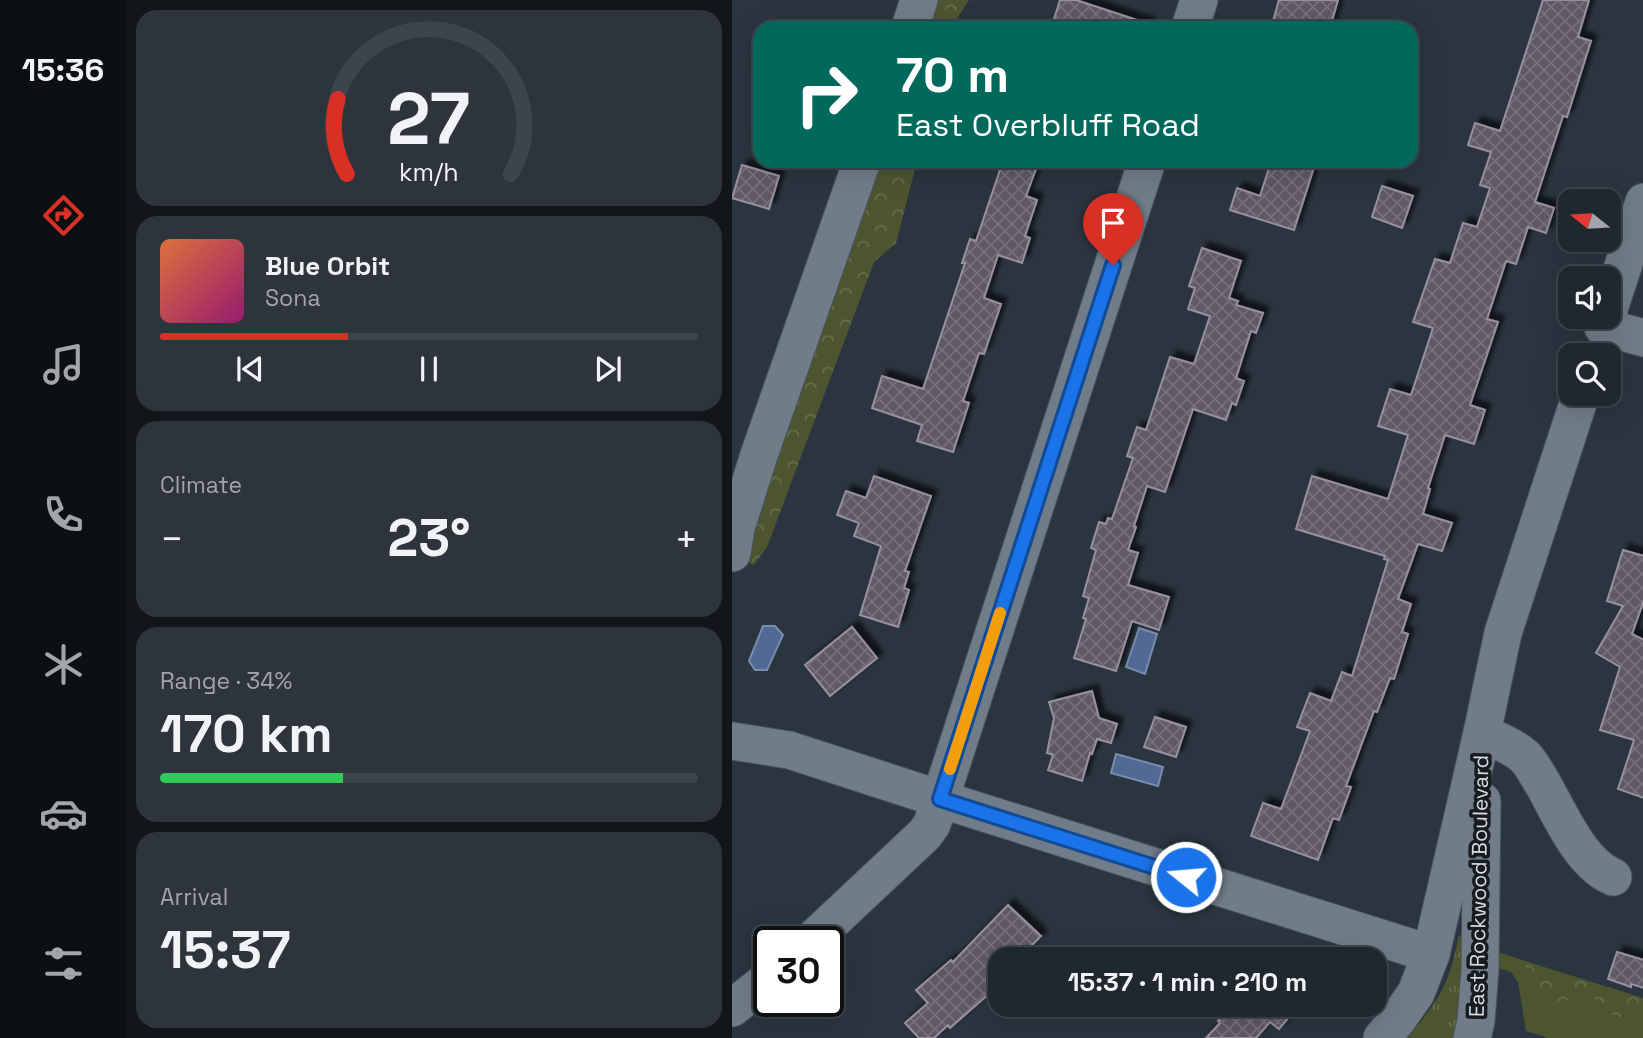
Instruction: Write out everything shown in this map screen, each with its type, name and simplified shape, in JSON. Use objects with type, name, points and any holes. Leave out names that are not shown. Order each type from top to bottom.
[{"type":"street","points":[[912,21],[919,0]]},
{"type":"street","points":[[1192,21],[1199,0]]},
{"type":"street","points":[[732,552],[736,528],[758,455],[860,168]]},
{"type":"street","points":[[827,926],[925,834],[932,824],[1145,168]]},
{"type":"street","points":[[1621,272],[1644,202]]},
{"type":"street","points":[[1610,329],[1644,338]]},
{"type":"street","name":"East Rockwood Boulevard","points":[[1382,1038],[1416,993],[1431,954],[1503,633],[1577,406]]},
{"type":"street","points":[[1482,733],[1524,756],[1534,768],[1577,845],[1602,873],[1613,877]]},
{"type":"street","name":"East Rockwood Boulevard","points":[[1472,1038],[1480,969],[1482,733]]},
{"type":"street","points":[[732,741],[789,750],[1431,954]]},
{"type":"street","points":[[732,1009],[753,992]]},
{"type":"green space","points":[[924,0],[969,0],[957,21],[916,21]]},
{"type":"green space","points":[[867,168],[915,168],[896,243],[874,262],[767,547],[754,565],[743,560]]},
{"type":"green space","points":[[1460,936],[1463,937],[1462,1024],[1456,1038],[1407,1038],[1441,992]]},
{"type":"green space","points":[[1495,951],[1525,961],[1524,978],[1595,999],[1613,1016],[1632,1019],[1643,1016],[1643,1038],[1548,1038],[1526,1031],[1518,982],[1511,972],[1495,967]]},
{"type":"green space","points":[[1525,961],[1643,998],[1643,1016],[1632,1019],[1613,1016],[1595,999],[1573,992],[1561,1011],[1550,1010],[1530,997],[1524,978]]},
{"type":"water","points":[[763,626],[775,626],[783,635],[767,670],[755,670],[749,661]]},
{"type":"water","points":[[1139,628],[1157,634],[1145,674],[1126,667]]},
{"type":"water","points":[[1116,754],[1163,767],[1158,786],[1111,773]]},
{"type":"building","points":[[1060,0],[1076,0],[1140,21],[1060,21],[1054,19]]},
{"type":"building","points":[[1279,0],[1338,0],[1332,21],[1273,21]]},
{"type":"building","points":[[1543,0],[1589,0],[1578,37],[1591,41],[1567,117],[1563,116],[1535,202],[1554,208],[1546,233],[1528,227],[1516,264],[1506,261],[1487,319],[1498,322],[1470,405],[1485,410],[1474,444],[1445,435],[1428,488],[1430,489],[1423,514],[1452,523],[1442,551],[1418,544],[1398,599],[1411,604],[1402,632],[1408,634],[1394,679],[1390,678],[1377,712],[1374,711],[1346,786],[1351,787],[1339,820],[1333,818],[1318,860],[1251,836],[1263,803],[1281,809],[1310,731],[1297,727],[1310,693],[1331,701],[1342,672],[1352,676],[1388,560],[1384,559],[1385,556],[1296,529],[1312,476],[1388,499],[1408,435],[1378,426],[1390,389],[1411,395],[1433,328],[1413,322],[1435,259],[1450,263],[1463,223],[1477,227],[1490,188],[1480,185],[1491,152],[1468,145],[1475,123],[1500,131]]},
{"type":"building","points":[[742,165],[779,176],[769,209],[732,198]]},
{"type":"building","points":[[1001,168],[1036,168],[1026,196],[1037,200],[1025,236],[1030,238],[1022,263],[998,255],[984,298],[1001,304],[984,354],[979,353],[963,401],[969,403],[953,452],[917,441],[922,425],[872,408],[882,376],[923,389],[965,263],[962,263],[970,239],[976,241]]},
{"type":"building","points":[[1269,168],[1314,168],[1294,230],[1230,210],[1237,188],[1260,196]]},
{"type":"building","points":[[1382,186],[1413,196],[1402,228],[1372,217]]},
{"type":"building","points":[[1202,248],[1241,261],[1229,298],[1238,301],[1236,305],[1263,313],[1256,333],[1251,331],[1236,378],[1244,381],[1236,405],[1232,403],[1226,420],[1193,409],[1165,492],[1147,486],[1128,550],[1138,553],[1128,585],[1169,597],[1159,630],[1132,621],[1116,671],[1074,658],[1086,619],[1083,618],[1089,598],[1083,596],[1096,550],[1091,548],[1099,522],[1106,524],[1108,518],[1112,519],[1133,458],[1127,456],[1137,427],[1146,430],[1170,357],[1194,364],[1210,316],[1188,309],[1195,288],[1189,286]]},
{"type":"building","points":[[874,476],[931,496],[905,571],[909,572],[904,588],[909,590],[898,627],[860,615],[881,546],[854,536],[859,523],[837,515],[846,491],[866,498]]},
{"type":"building","points":[[1623,550],[1644,556],[1644,600],[1632,634],[1644,640],[1644,798],[1618,789],[1634,740],[1600,730],[1620,667],[1596,653],[1623,606],[1607,601]]},
{"type":"building","points":[[852,627],[877,658],[830,696],[805,665]]},
{"type":"building","points":[[1092,691],[1099,718],[1117,724],[1111,743],[1097,739],[1082,781],[1048,770],[1053,755],[1047,753],[1054,718],[1049,702]]},
{"type":"building","points":[[1155,717],[1186,727],[1176,757],[1144,747]]},
{"type":"building","points":[[1008,905],[1041,936],[1030,947],[988,947],[988,995],[950,1028],[948,1025],[934,1038],[919,1038],[905,1023],[928,1003],[916,990],[951,960],[953,962]]},
{"type":"building","points":[[1617,952],[1644,960],[1644,988],[1631,984],[1631,987],[1608,979]]},
{"type":"building","points":[[1221,1017],[1289,1017],[1279,1029],[1270,1022],[1256,1038],[1206,1038],[1220,1023],[1218,1021]]},
{"type":"slow traffic","points":[[950,769],[1000,613]]},
{"type":"route","points":[[1113,265],[940,799],[1186,877]]}]
